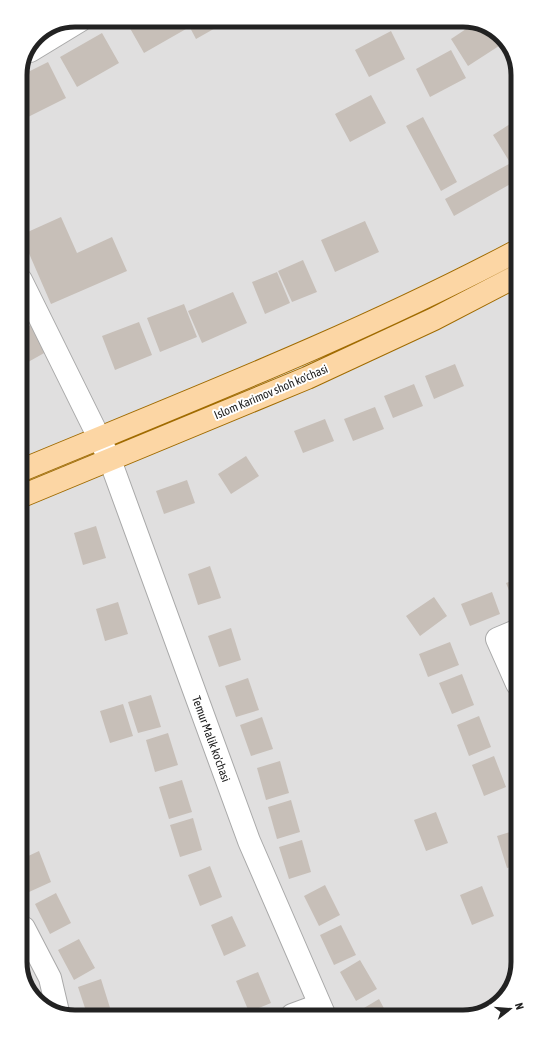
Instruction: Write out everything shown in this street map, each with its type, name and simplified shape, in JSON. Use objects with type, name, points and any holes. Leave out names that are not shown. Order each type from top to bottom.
[{"type":"main road","name":"Islom Karimov shoh ko'chasi","points":[[27,468],[315,348],[511,254]]},
{"type":"main road","name":"Islom Karimov shoh ko'chasi","points":[[27,494],[307,378],[434,318],[511,279]]},
{"type":"street","points":[[36,47],[69,27]]},
{"type":"street","name":"Temur Malik ko'chasi","points":[[27,292],[110,460],[248,841],[322,1010]]},
{"type":"street","points":[[511,633],[496,639],[511,671]]},
{"type":"street","points":[[27,934],[50,978],[57,1006]]},
{"type":"shaded area","points":[[69,27],[466,27],[489,35],[497,41],[505,51],[510,66],[511,75],[511,968],[502,989],[490,989],[490,1002],[487,1004],[472,1009],[463,1010],[72,1010],[49,1002],[39,994],[33,986],[28,971],[27,962],[27,72],[32,54],[37,46],[51,33]]},
{"type":"building","points":[[129,27],[185,27],[186,29],[144,53]]},
{"type":"building","points":[[190,27],[217,27],[196,39]]},
{"type":"building","points":[[468,27],[484,32],[500,45],[468,66],[451,39]]},
{"type":"building","points":[[391,31],[405,59],[369,77],[355,50]]},
{"type":"building","points":[[102,33],[119,63],[77,87],[60,57]]},
{"type":"building","points":[[451,50],[466,78],[430,97],[416,69]]},
{"type":"building","points":[[48,62],[66,98],[27,118],[27,72]]},
{"type":"building","points":[[371,95],[386,123],[350,142],[335,114]]},
{"type":"building","points":[[423,117],[457,182],[441,191],[406,126]]},
{"type":"building","points":[[510,124],[511,126],[511,164],[493,135]]},
{"type":"building","points":[[509,164],[511,168],[511,184],[454,216],[445,199]]},
{"type":"building","points":[[61,217],[77,253],[112,237],[127,271],[51,304],[27,249],[27,232]]},
{"type":"building","points":[[365,221],[379,252],[335,272],[321,240]]},
{"type":"building","points":[[303,260],[317,292],[292,302],[278,271]]},
{"type":"building","points":[[277,272],[290,303],[265,314],[252,282]]},
{"type":"building","points":[[233,292],[247,323],[202,343],[188,311]]},
{"type":"building","points":[[184,304],[197,337],[160,352],[147,318]]},
{"type":"building","points":[[139,322],[152,355],[115,370],[102,336]]},
{"type":"building","points":[[31,325],[46,352],[27,363],[27,327]]},
{"type":"building","points":[[455,364],[464,386],[434,399],[425,376]]},
{"type":"building","points":[[414,384],[423,406],[393,418],[384,396]]},
{"type":"building","points":[[375,407],[384,429],[353,441],[344,419]]},
{"type":"building","points":[[325,419],[334,441],[303,453],[294,431]]},
{"type":"building","points":[[246,456],[259,476],[231,494],[218,474]]},
{"type":"building","points":[[187,480],[195,503],[164,514],[156,491]]},
{"type":"building","points":[[96,526],[106,558],[83,565],[74,533]]},
{"type":"building","points":[[210,566],[221,598],[198,605],[188,574]]},
{"type":"building","points":[[511,581],[511,595],[506,583]]},
{"type":"building","points":[[492,592],[500,614],[470,626],[461,604]]},
{"type":"building","points":[[434,597],[447,616],[420,636],[406,616]]},
{"type":"building","points":[[118,602],[128,634],[105,641],[96,609]]},
{"type":"building","points":[[231,628],[241,660],[219,667],[208,636]]},
{"type":"building","points":[[450,642],[459,665],[428,677],[419,654]]},
{"type":"building","points":[[462,674],[474,705],[452,714],[439,683]]},
{"type":"building","points":[[248,678],[259,710],[236,717],[225,686]]},
{"type":"building","points":[[151,695],[161,727],[138,733],[128,702]]},
{"type":"building","points":[[123,704],[133,736],[110,743],[100,711]]},
{"type":"building","points":[[479,716],[491,747],[469,756],[457,725]]},
{"type":"building","points":[[262,717],[273,749],[251,756],[240,725]]},
{"type":"building","points":[[168,733],[178,765],[155,772],[146,740]]},
{"type":"building","points":[[494,756],[506,787],[484,796],[472,765]]},
{"type":"building","points":[[280,761],[289,793],[266,800],[257,768]]},
{"type":"building","points":[[182,780],[192,812],[169,819],[159,787]]},
{"type":"building","points":[[291,800],[300,832],[277,839],[268,807]]},
{"type":"building","points":[[436,812],[448,843],[426,851],[414,820]]},
{"type":"building","points":[[193,818],[202,850],[180,857],[170,825]]},
{"type":"building","points":[[511,832],[511,867],[507,868],[497,836]]},
{"type":"building","points":[[302,840],[311,872],[289,879],[279,847]]},
{"type":"building","points":[[39,851],[51,882],[29,892],[27,886],[27,857]]},
{"type":"building","points":[[210,866],[222,897],[200,906],[188,875]]},
{"type":"building","points":[[325,885],[340,915],[319,926],[304,896]]},
{"type":"building","points":[[482,886],[494,916],[472,925],[460,895]]},
{"type":"building","points":[[56,893],[71,923],[50,934],[35,904]]},
{"type":"building","points":[[232,916],[246,946],[224,956],[211,925]]},
{"type":"building","points":[[341,925],[356,955],[334,965],[320,935]]},
{"type":"building","points":[[79,939],[95,968],[74,980],[58,950]]},
{"type":"building","points":[[360,960],[377,989],[356,1001],[340,972]]},
{"type":"building","points":[[258,972],[271,1003],[254,1010],[248,1010],[236,981]]},
{"type":"building","points":[[101,979],[111,1010],[86,1010],[78,987]]},
{"type":"building","points":[[379,999],[385,1010],[361,1010]]}]
